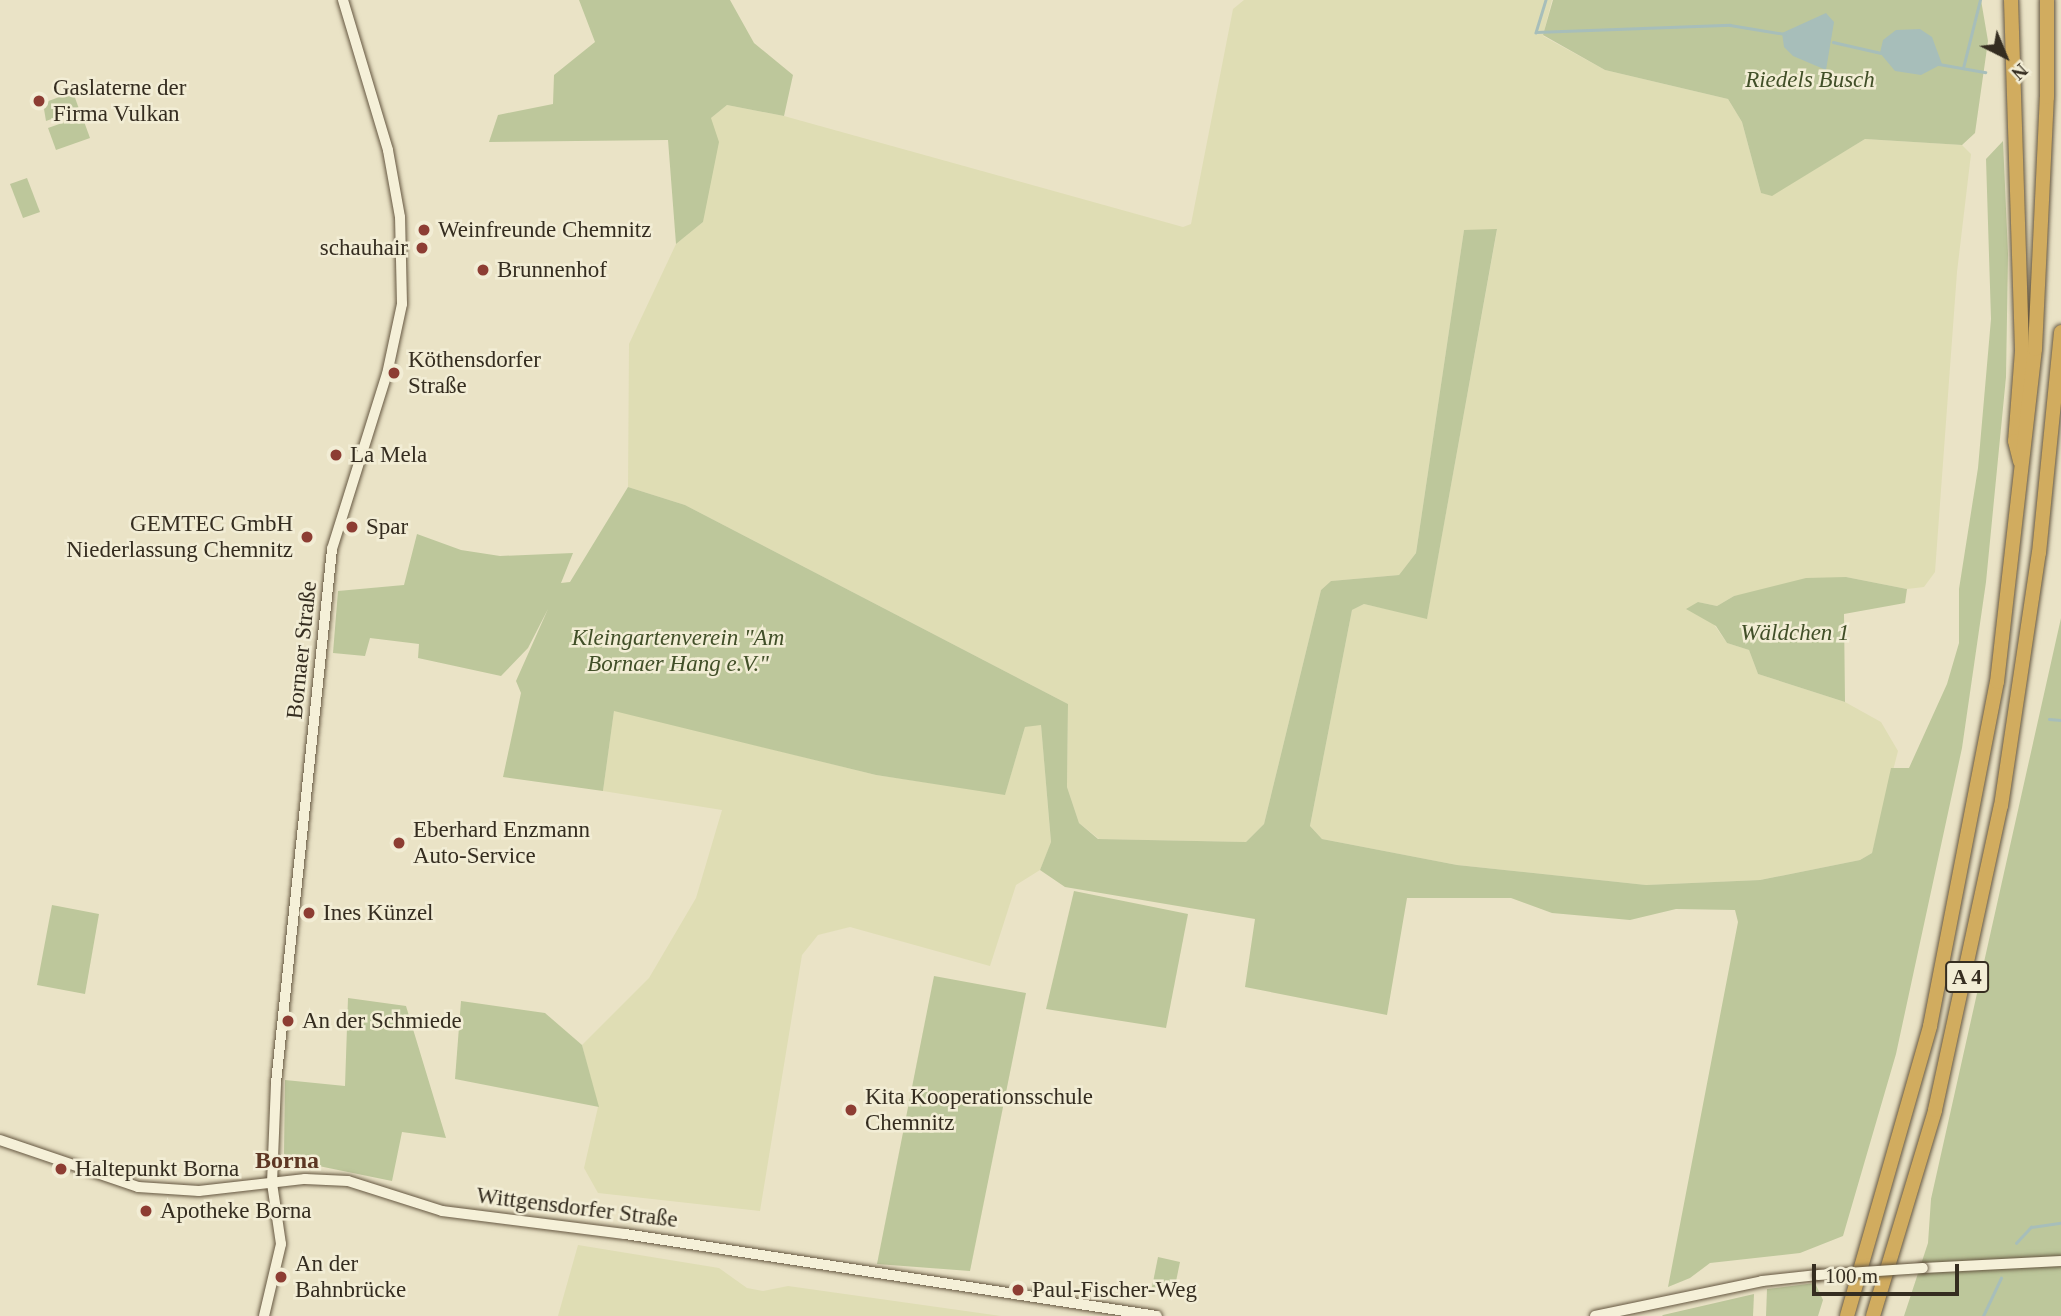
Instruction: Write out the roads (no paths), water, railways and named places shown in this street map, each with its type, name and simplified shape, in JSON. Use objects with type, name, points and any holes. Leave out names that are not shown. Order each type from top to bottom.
[{"type":"highway","points":[[2011,0],[2022,351],[2015,441],[2024,473]]},
{"type":"highway","name":"A 4","points":[[1847,1316],[1911,1101],[1946,951],[1991,719],[2024,473],[2042,225],[2047,0]]},
{"type":"highway","name":"A 4","points":[[1873,1316],[1935,1110],[2001,806],[2039,553],[2061,332]]},
{"type":"street","name":"Bornaer Straße","points":[[264,1316],[282,1235],[272,1183],[288,936],[332,549],[387,374],[402,304],[400,217],[388,150],[343,0]]},
{"type":"street","name":"Wittgensdorfer Straße","points":[[0,1140],[138,1187],[199,1191],[272,1183],[348,1181],[442,1211],[638,1236],[1157,1316]]},
{"type":"street","points":[[1595,1316],[1762,1281],[1818,1275],[2061,1261]]},
{"type":"water","points":[[1826,13],[1834,22],[1826,70],[1793,56],[1784,47],[1782,33]]},
{"type":"water","points":[[1920,29],[1932,37],[1942,64],[1921,75],[1895,71],[1880,53],[1883,40],[1896,30]]},
{"type":"waterway","points":[[1546,0],[1536,32],[1730,25],[1785,34]]},
{"type":"waterway","points":[[1963,68],[1980,0]]},
{"type":"waterway","points":[[1833,42],[1881,53]]},
{"type":"waterway","points":[[1939,64],[1985,72]]},
{"type":"waterway","points":[[2049,719],[2061,720]]},
{"type":"waterway","points":[[2016,1243],[2031,1227],[2061,1223]]},
{"type":"waterway","points":[[1983,1316],[2001,1278]]},
{"type":"place","name":"Gaslaterne der Firma Vulkan","points":[[39,101]]},
{"type":"place","name":"Weinfreunde Chemnitz","points":[[424,230]]},
{"type":"place","name":"schauhair","points":[[422,248]]},
{"type":"place","name":"Brunnenhof","points":[[483,270]]},
{"type":"place","name":"Köthensdorfer Straße","points":[[394,373]]},
{"type":"place","name":"La Mela","points":[[336,455]]},
{"type":"place","name":"Spar","points":[[352,527]]},
{"type":"place","name":"GEMTEC GmbH Niederlassung Chemnitz","points":[[307,537]]},
{"type":"place","name":"Eberhard Enzmann Auto-Service","points":[[399,843]]},
{"type":"place","name":"Ines Künzel","points":[[309,913]]},
{"type":"place","name":"An der Schmiede","points":[[288,1021]]},
{"type":"place","name":"Kita Kooperationsschule Chemnitz","points":[[851,1110]]},
{"type":"place","name":"Haltepunkt Borna","points":[[61,1169]]},
{"type":"place","name":"Apotheke Borna","points":[[146,1211]]},
{"type":"place","name":"An der Bahnbrücke","points":[[281,1277]]},
{"type":"place","name":"Paul-Fischer-Weg","points":[[1018,1290]]},
{"type":"district","name":"Borna","points":[[287,1161]]},
{"type":"park label","name":"Riedels Busch","points":[[1810,80]]},
{"type":"park label","name":"Wäldchen 1","points":[[1795,633]]},
{"type":"park label","name":"Kleingartenverein \"Am Bornaer Hang e.V.\"","points":[[678,651]]}]
